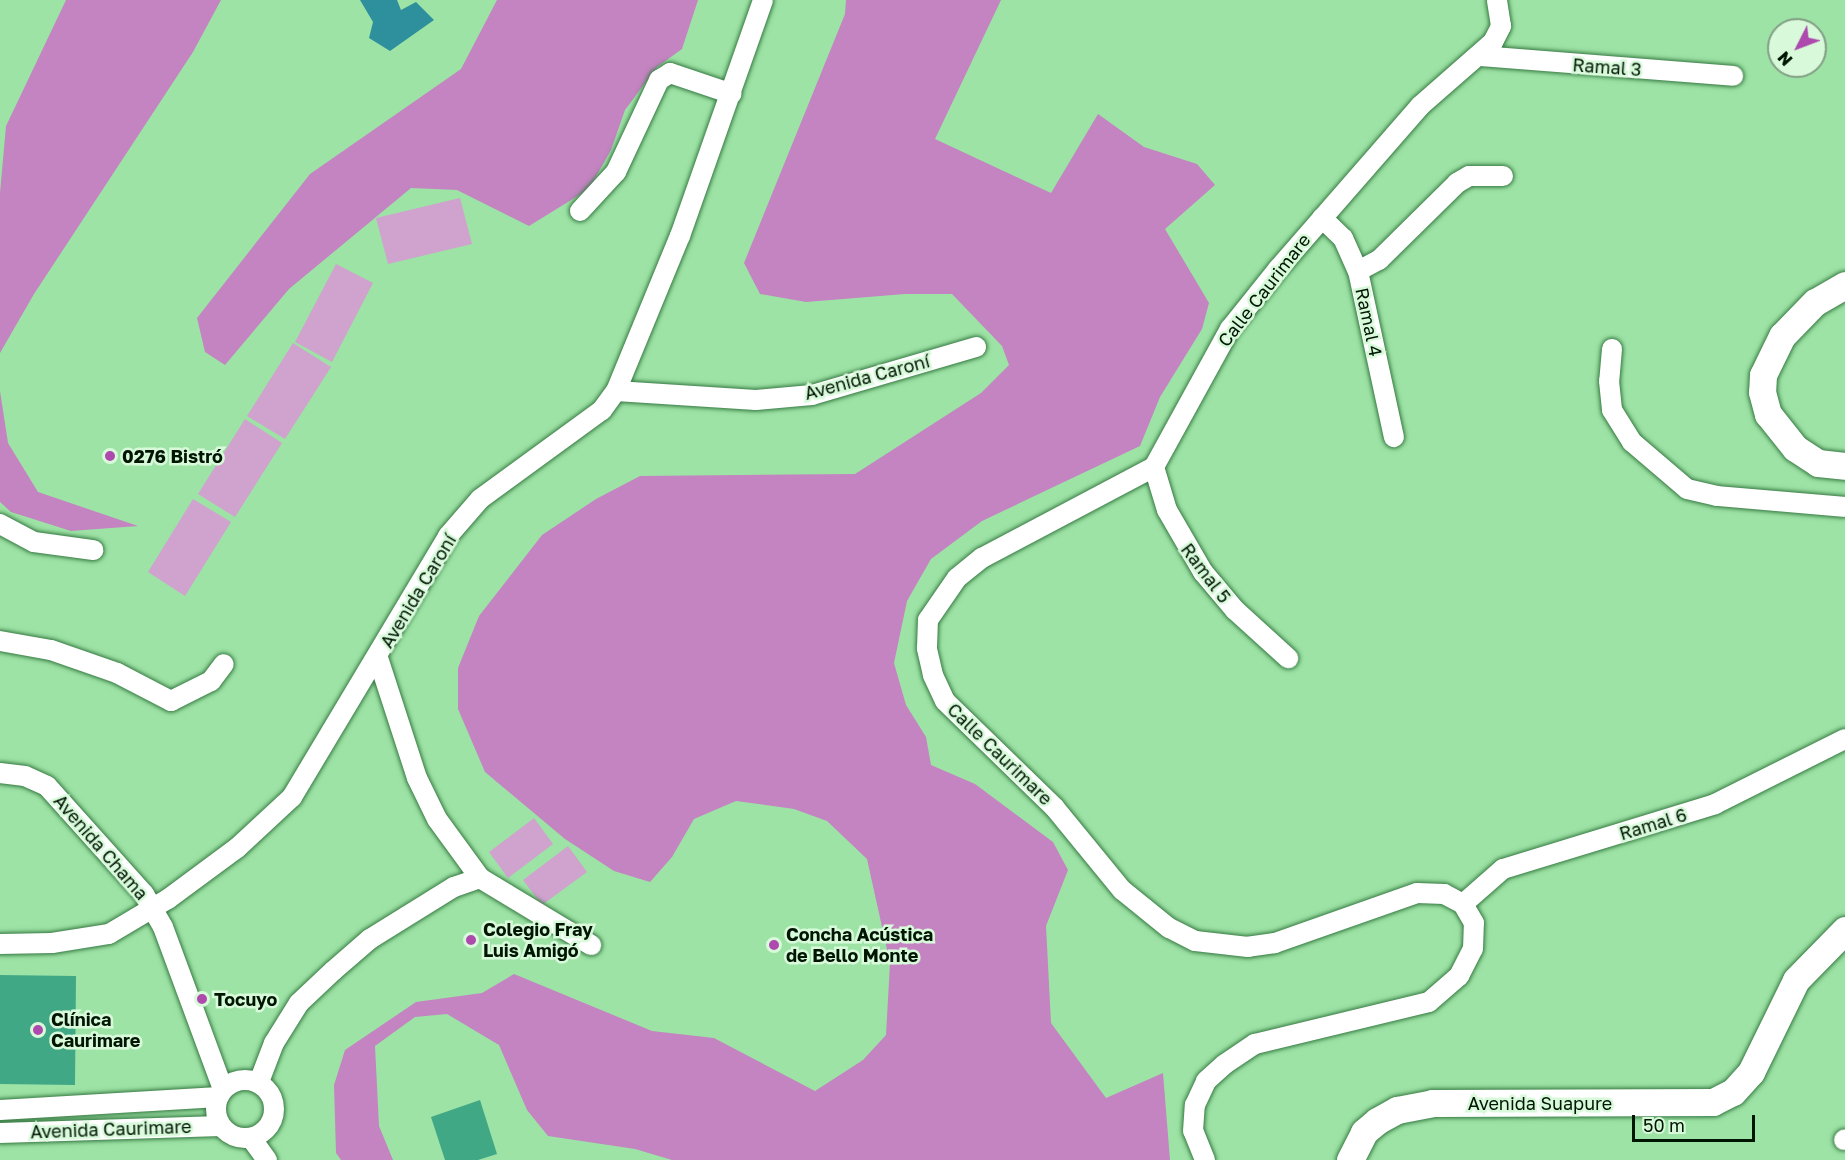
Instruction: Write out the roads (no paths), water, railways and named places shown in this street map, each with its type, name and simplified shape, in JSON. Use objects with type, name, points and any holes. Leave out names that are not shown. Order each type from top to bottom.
[{"type":"street","points":[[616,391],[680,236],[732,94],[763,0]]},
{"type":"street","name":"Calle Caurimare","points":[[1463,904],[1444,894],[1416,893],[1275,943],[1248,947],[1195,941],[1169,928],[1122,890],[1055,808],[945,701],[929,657],[928,620],[957,578],[1009,541],[1154,467],[1230,329],[1420,105],[1481,56],[1501,26],[1497,0]]},
{"type":"street","name":"Ramal 3","points":[[1481,56],[1733,76]]},
{"type":"street","points":[[580,211],[616,172],[659,80],[670,73],[732,94]]},
{"type":"street","points":[[1358,271],[1379,260],[1457,183],[1469,176],[1503,176]]},
{"type":"street","name":"Ramal 4","points":[[1322,218],[1343,238],[1358,271],[1394,437]]},
{"type":"street","points":[[1845,285],[1815,302],[1782,336],[1763,375],[1762,392],[1768,414],[1795,448],[1818,463],[1845,466]]},
{"type":"street","name":"Avenida Caroní","points":[[0,944],[90,938],[109,934],[153,909],[237,848],[277,814],[292,797],[378,658],[448,536],[480,499],[602,410],[616,391],[756,400],[812,394],[976,347]]},
{"type":"street","points":[[1612,349],[1609,381],[1612,410],[1632,442],[1687,489],[1717,496],[1845,507]]},
{"type":"street","name":"Ramal 5","points":[[1154,467],[1167,510],[1203,572],[1235,610],[1288,658]]},
{"type":"street","points":[[0,524],[34,542],[93,550]]},
{"type":"street","points":[[0,641],[51,650],[117,673],[171,701],[211,681],[224,664]]},
{"type":"street","points":[[378,658],[417,778],[437,819],[480,878],[591,945]]},
{"type":"street","name":"Ramal 6","points":[[1463,904],[1503,869],[1714,804],[1845,739]]},
{"type":"street","name":"Avenida Chama","points":[[0,773],[25,776],[47,786],[117,861],[153,909],[221,1093]]},
{"type":"street","points":[[259,1082],[274,1042],[299,1003],[333,971],[370,939],[454,887],[480,878]]},
{"type":"street","points":[[1205,1160],[1193,1131],[1195,1105],[1206,1081],[1255,1044],[1429,1002],[1459,976],[1473,949],[1474,923],[1463,904]]},
{"type":"street","name":"Avenida Suapure","points":[[1350,1160],[1364,1132],[1377,1121],[1396,1110],[1432,1103],[1713,1102],[1733,1092],[1751,1072],[1796,980],[1845,930]]},
{"type":"street","points":[[239,1080],[259,1082],[273,1099],[275,1109],[268,1128],[251,1138],[239,1137],[221,1126],[215,1108],[221,1093],[239,1080]]},
{"type":"street","name":"Avenida Caurimare","points":[[0,1110],[221,1093]]},
{"type":"street","name":"Avenida Caurimare","points":[[0,1133],[221,1126]]},
{"type":"street","points":[[251,1138],[267,1160]]},
{"type":"water","points":[[360,0],[397,0],[401,10],[416,2],[434,20],[390,51],[369,38],[373,22]]},
{"type":"place","name":"0276 Bistró","points":[[110,456]]},
{"type":"place","name":"Colegio Fray Luis Amigó","points":[[471,940]]},
{"type":"place","name":"Concha Acústica de Bello Monte","points":[[774,945]]},
{"type":"place","name":"Tocuyo","points":[[202,999]]},
{"type":"place","name":"Clínica Caurimare","points":[[38,1030]]}]
